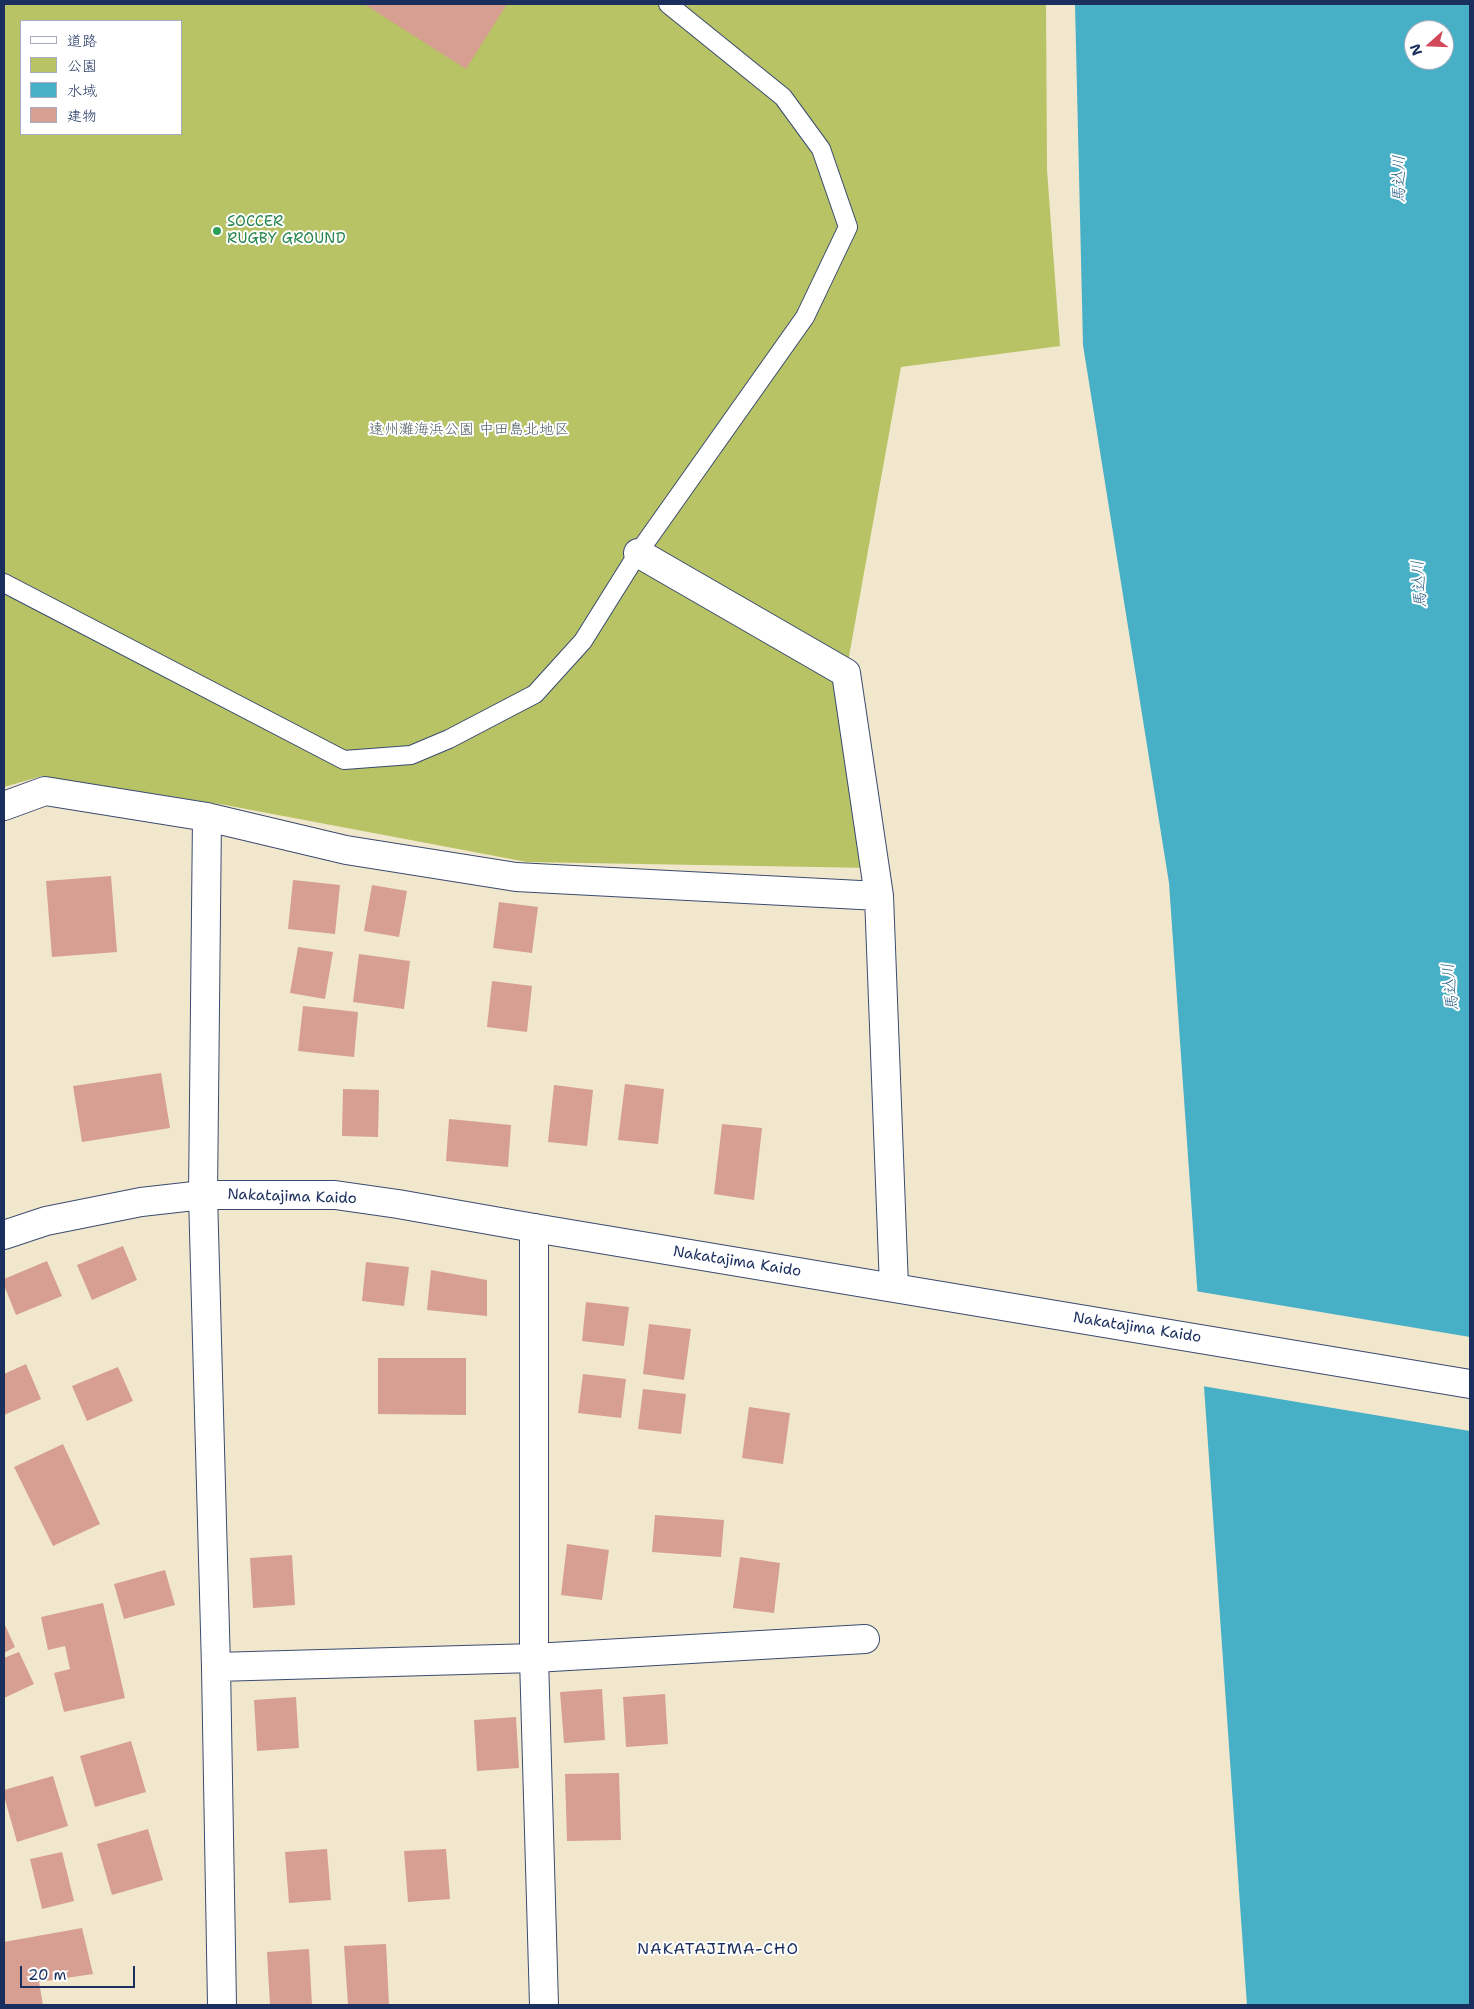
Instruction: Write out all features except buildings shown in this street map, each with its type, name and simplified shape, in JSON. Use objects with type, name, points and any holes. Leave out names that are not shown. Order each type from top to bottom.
[{"type":"street","points":[[638,553],[846,673],[879,896],[894,1288]]},
{"type":"street","points":[[4,806],[45,791],[207,817],[346,850],[516,877],[879,896]]},
{"type":"street","points":[[207,817],[203,1195],[216,1667],[222,2005]]},
{"type":"street","name":"Nakatajima Kaido","points":[[4,1235],[46,1221],[141,1202],[203,1195],[335,1195],[1470,1384]]},
{"type":"street","points":[[534,1228],[534,1658],[544,2005]]},
{"type":"street","points":[[216,1667],[534,1658],[865,1639]]},
{"type":"lane","points":[[4,583],[344,760],[411,755],[449,739],[535,694],[583,641],[638,553],[805,316],[848,227],[821,149],[783,97],[668,4]]},
{"type":"green space","name":"遠州灘海浜公園 中田島北地区","points":[[4,4],[1046,4],[1047,170],[1060,346],[901,367],[846,673],[874,868],[527,862],[225,805],[42,776],[4,787]]},
{"type":"water","name":"馬込川","points":[[1075,4],[1470,4],[1470,2005],[1247,2005],[1169,883],[1083,345]]},
{"type":"pier","points":[[1195,1291],[1470,1337],[1470,1431],[1202,1386]]},
{"type":"place","name":"SOCCER RUGBY GROUND","points":[[217,231]]},
{"type":"district","name":"NAKATAJIMA-CHO","points":[[718,1950]]}]
